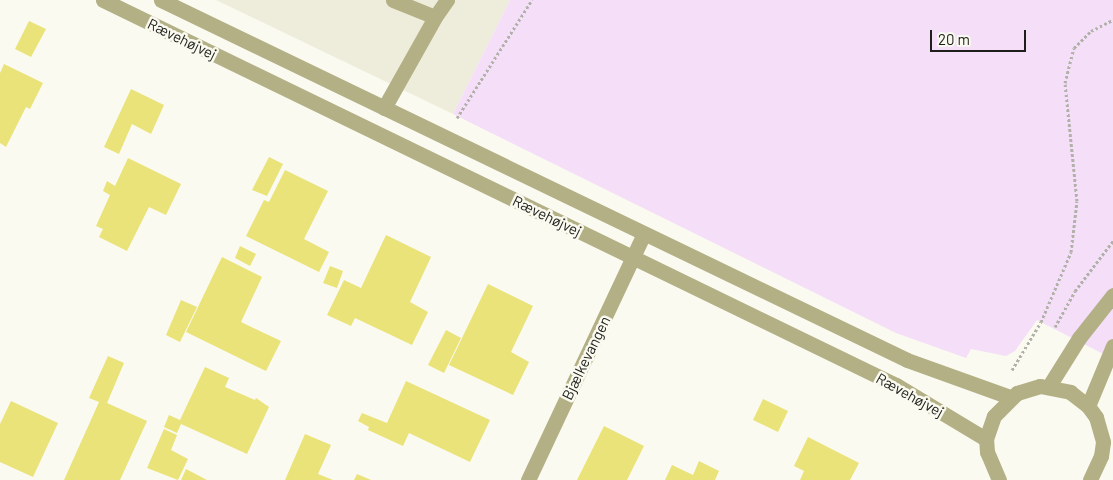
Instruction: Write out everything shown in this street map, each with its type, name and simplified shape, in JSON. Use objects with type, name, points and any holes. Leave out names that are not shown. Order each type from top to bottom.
[{"type":"street","name":"Rævehøjvej","points":[[103,0],[896,385],[986,439]]},
{"type":"street","name":"Rævehøjvej","points":[[162,0],[444,138],[907,360],[1004,395]]},
{"type":"street","points":[[393,0],[436,17]]},
{"type":"street","points":[[384,108],[447,0]]},
{"type":"street","name":"Bjælkevangen","points":[[528,480],[634,259],[644,234]]},
{"type":"street","points":[[1049,386],[1079,338],[1113,295]]},
{"type":"street","points":[[1088,406],[1113,346]]},
{"type":"street","points":[[996,479],[990,464],[986,439],[1004,395],[1049,386],[1070,392],[1088,406],[1098,423],[1108,446],[1090,480]]},
{"type":"path","points":[[444,138],[532,0]]},
{"type":"path","points":[[1004,395],[1041,322],[1071,252],[1077,201],[1064,83],[1074,48],[1091,31],[1113,20]]},
{"type":"path","points":[[1053,330],[1075,291],[1113,241]]},
{"type":"shaded area","points":[[216,0],[510,0],[453,114]]},
{"type":"shaded area","points":[[510,0],[1113,0],[1113,359],[1037,320],[1015,351],[1006,356],[971,349],[966,358],[896,333],[453,114]]},
{"type":"building","points":[[29,21],[46,29],[31,57],[15,49]]},
{"type":"building","points":[[4,64],[43,83],[30,109],[26,107],[6,147],[0,143],[0,73]]},
{"type":"building","points":[[131,89],[164,105],[151,134],[132,124],[119,154],[104,147]]},
{"type":"building","points":[[269,157],[283,164],[267,196],[252,190]]},
{"type":"building","points":[[128,158],[181,184],[166,215],[149,207],[127,251],[99,237],[103,229],[96,226],[110,195],[103,191],[107,181],[115,186]]},
{"type":"building","points":[[285,170],[328,191],[304,239],[329,252],[319,272],[246,236],[264,200],[269,202]]},
{"type":"building","points":[[386,235],[431,257],[410,302],[428,312],[412,345],[355,318],[351,326],[327,315],[344,280],[361,288]]},
{"type":"building","points":[[240,246],[256,254],[250,266],[235,258]]},
{"type":"building","points":[[222,257],[262,277],[241,322],[281,341],[266,371],[186,332]]},
{"type":"building","points":[[330,266],[343,271],[337,288],[323,283]]},
{"type":"building","points":[[488,284],[533,306],[511,352],[529,362],[513,395],[449,365]]},
{"type":"building","points":[[181,300],[197,307],[180,342],[166,335]]},
{"type":"building","points":[[446,330],[461,338],[444,373],[428,365]]},
{"type":"building","points":[[108,356],[124,363],[107,403],[147,421],[120,480],[64,480],[99,402],[89,398]]},
{"type":"building","points":[[205,367],[229,378],[225,387],[255,400],[256,398],[269,407],[247,454],[181,424],[177,433],[164,427],[169,415],[180,420]]},
{"type":"building","points":[[406,381],[490,420],[470,462],[409,433],[403,446],[368,430],[369,427],[358,421],[362,413],[387,423]]},
{"type":"building","points":[[763,399],[788,411],[778,432],[753,420]]},
{"type":"building","points":[[11,401],[58,423],[33,477],[0,462],[0,424]]},
{"type":"building","points":[[604,426],[644,446],[627,480],[577,480]]},
{"type":"building","points":[[164,429],[177,435],[171,450],[188,459],[178,480],[147,468]]},
{"type":"building","points":[[305,434],[331,445],[318,474],[333,480],[285,480]]},
{"type":"building","points":[[808,437],[859,463],[850,480],[800,480],[804,471],[794,466]]},
{"type":"building","points":[[699,461],[719,471],[715,480],[665,480],[672,465],[693,475]]},
{"type":"building","points":[[186,469],[207,480],[181,480]]},
{"type":"building","points":[[357,474],[371,480],[354,480]]}]
